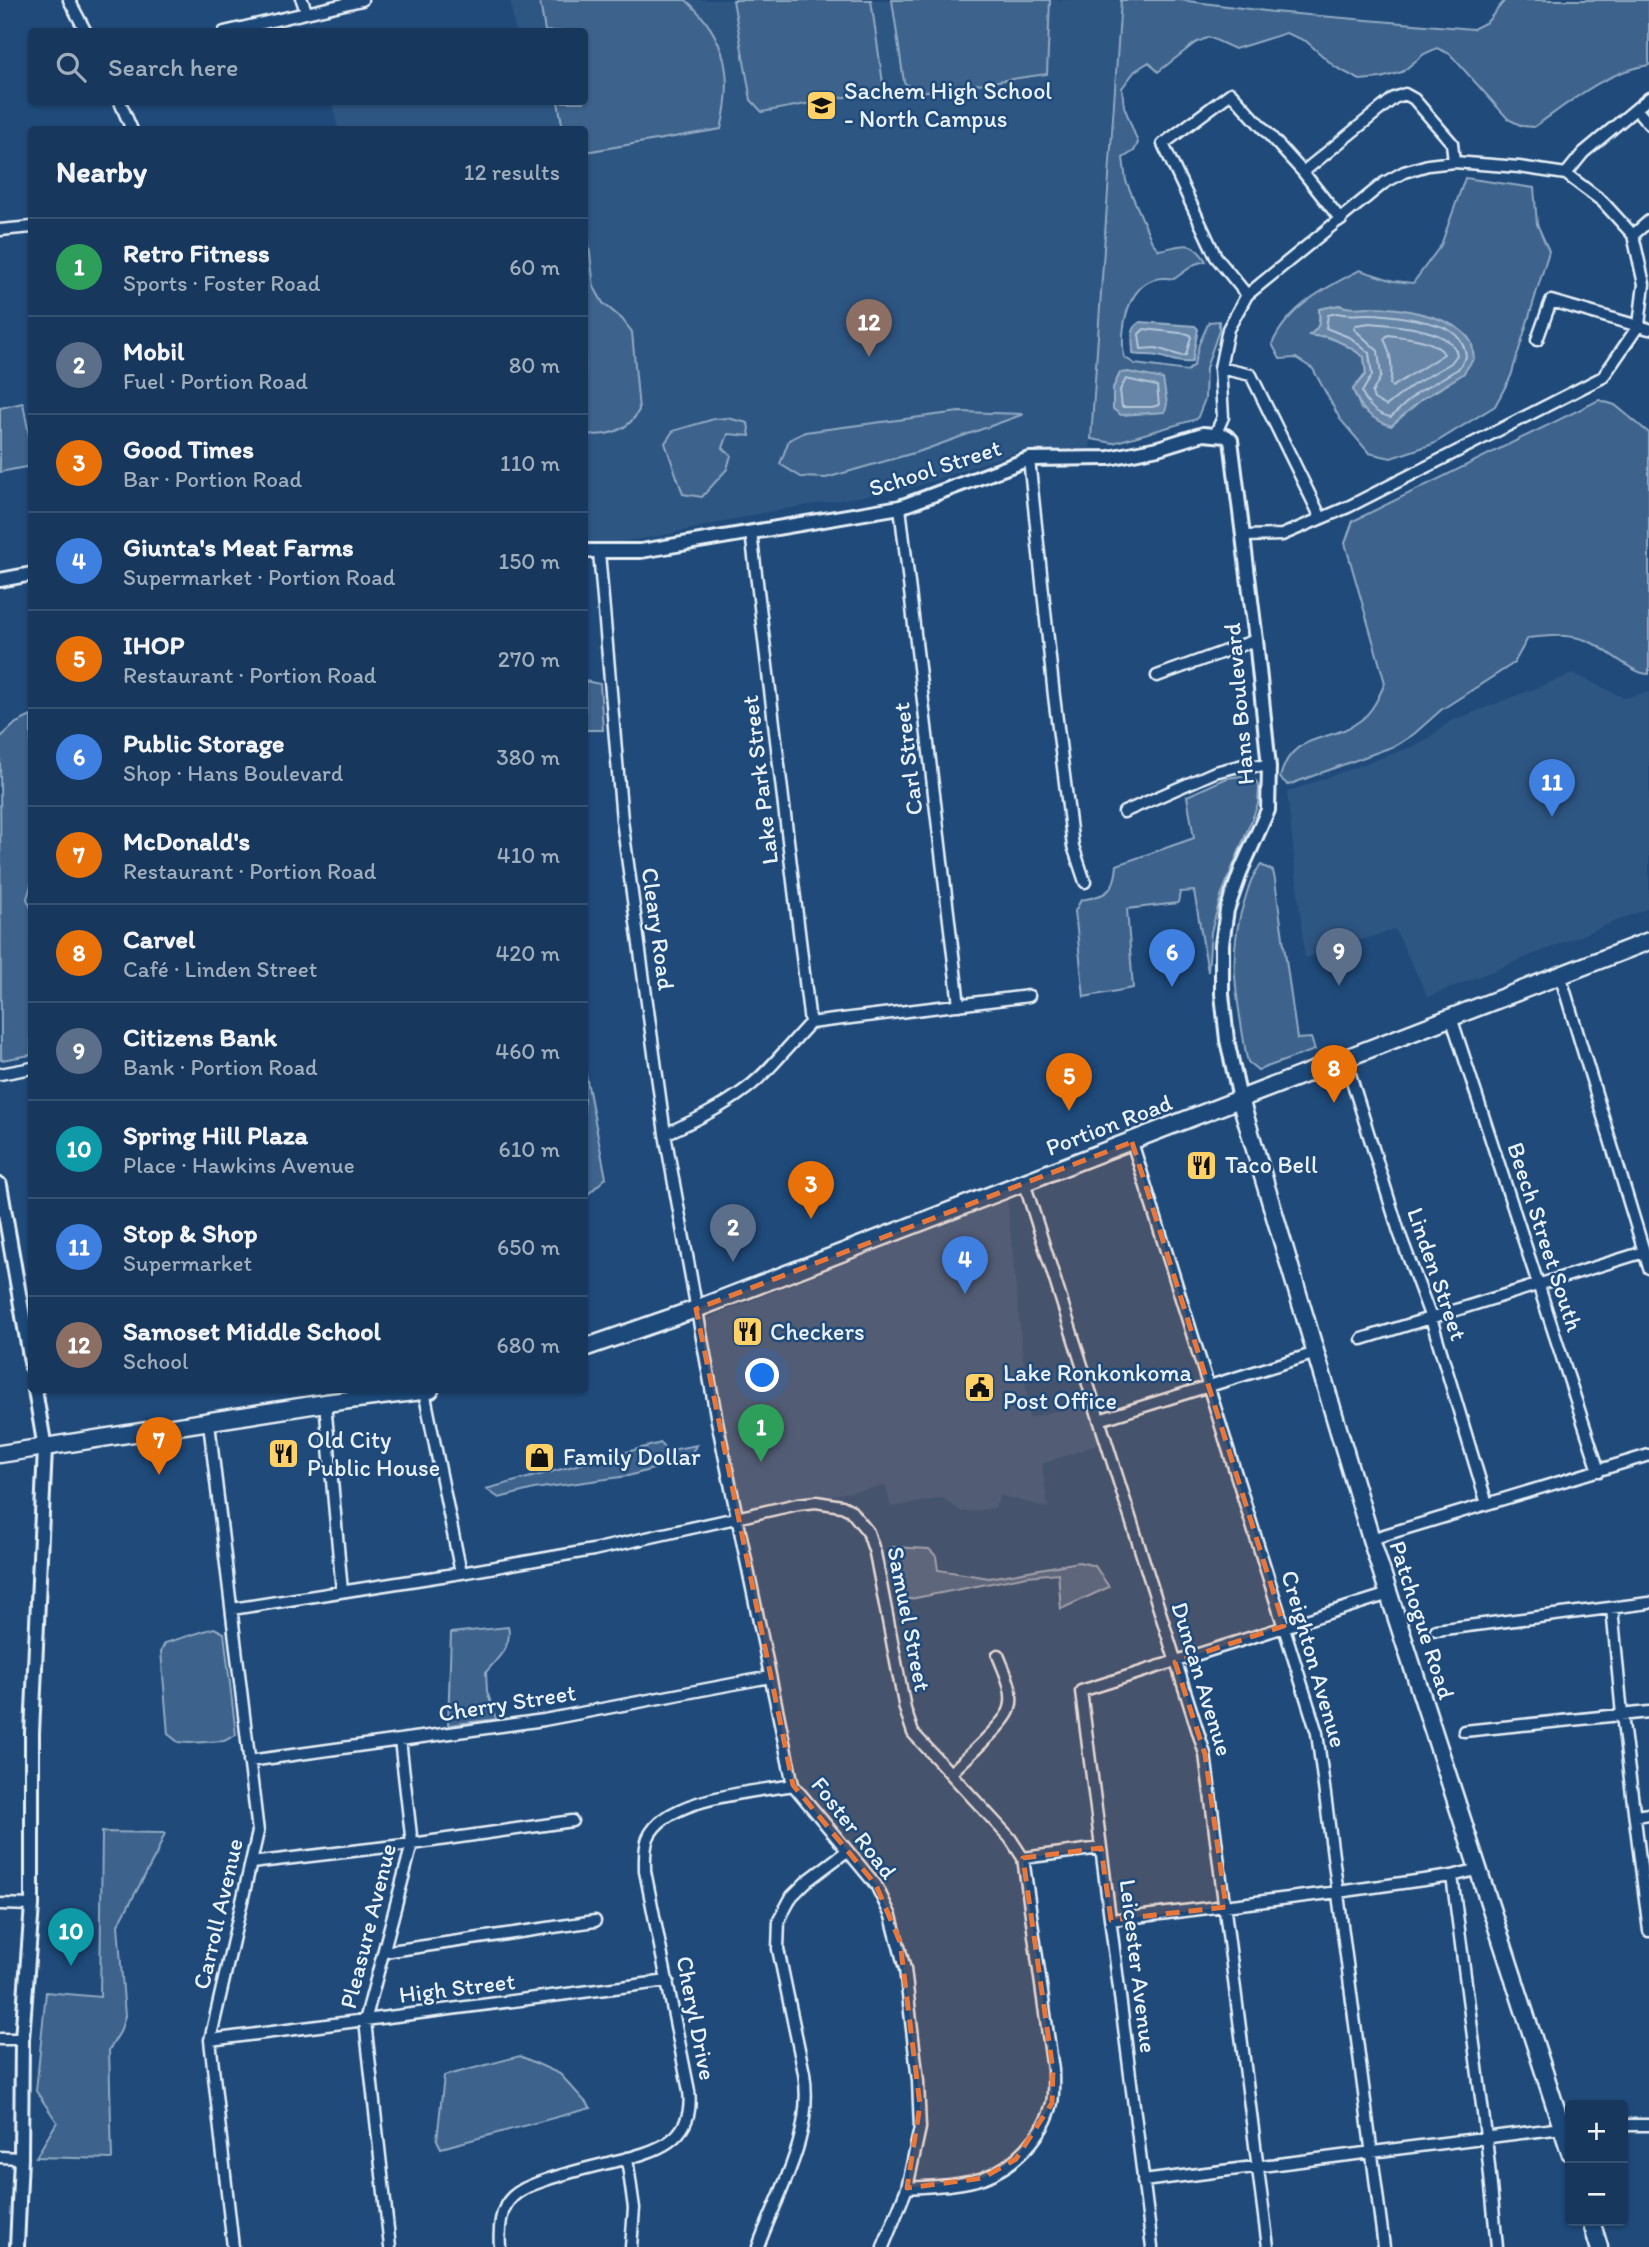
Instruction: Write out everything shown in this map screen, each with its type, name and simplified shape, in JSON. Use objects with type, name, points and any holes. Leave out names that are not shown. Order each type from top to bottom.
[{"type":"main road","name":"Portion Road","points":[[588,1347],[696,1309],[1649,941]]},
{"type":"main road","name":"Patchogue Road","points":[[1240,1099],[1371,1539],[1565,2124]]},
{"type":"main road","points":[[0,1454],[403,1393]]},
{"type":"main road","points":[[1593,2226],[1599,2247]]},
{"type":"street","points":[[69,0],[84,28]]},
{"type":"street","points":[[302,0],[306,11]]},
{"type":"street","points":[[240,28],[362,0]]},
{"type":"street","points":[[1247,295],[1216,257],[1163,144],[1231,93],[1303,172],[1341,220]]},
{"type":"street","points":[[1303,172],[1394,98],[1405,94],[1414,99],[1452,143],[1454,162]]},
{"type":"street","points":[[1566,174],[1583,153],[1649,98]]},
{"type":"street","points":[[121,105],[130,126]]},
{"type":"street","points":[[1636,109],[1649,124]]},
{"type":"street","points":[[1215,435],[1223,417],[1220,368],[1228,328],[1247,295],[1384,183],[1404,172],[1428,165],[1454,162],[1566,174],[1602,201],[1633,234],[1644,284],[1639,325],[1603,377],[1349,507],[1282,535],[1244,536]]},
{"type":"street","points":[[1633,234],[1649,221]]},
{"type":"street","points":[[0,230],[28,227]]},
{"type":"street","points":[[1537,340],[1551,301],[1649,329]]},
{"type":"street","points":[[1220,368],[1251,375],[1321,518]]},
{"type":"street","name":"School Street","points":[[588,551],[641,551],[900,508],[1029,459],[1109,458],[1158,448],[1203,434],[1215,435]]},
{"type":"street","name":"Hans Boulevard","points":[[1215,435],[1226,436],[1231,440],[1269,766],[1268,810],[1227,910],[1222,944],[1224,1017],[1240,1099]]},
{"type":"street","points":[[1029,459],[1073,846],[1085,882]]},
{"type":"street","name":"Carl Street","points":[[900,508],[958,1005]]},
{"type":"street","name":"Lake Park Street","points":[[751,532],[810,1023]]},
{"type":"street","name":"Cleary Road","points":[[599,552],[622,820],[665,1134],[696,1309]]},
{"type":"street","points":[[0,580],[28,575]]},
{"type":"street","points":[[1157,676],[1256,640]]},
{"type":"street","points":[[1124,812],[1215,772],[1243,765],[1269,766]]},
{"type":"street","points":[[1560,975],[1649,1268]]},
{"type":"street","points":[[665,1134],[705,1116],[746,1089],[810,1023],[1029,996]]},
{"type":"street","name":"Beech Street South","points":[[1451,1017],[1599,1471]]},
{"type":"street","name":"Linden Street","points":[[1345,1058],[1399,1232],[1431,1318],[1487,1504]]},
{"type":"street","points":[[0,1074],[28,1069]]},
{"type":"street","name":"Creighton Avenue","points":[[1132,1142],[1317,1733],[1384,2247]]},
{"type":"street","name":"Duncan Avenue","points":[[1024,1182],[1205,1754],[1268,2247]]},
{"type":"street","points":[[0,1185],[28,1323]]},
{"type":"street","points":[[1362,1339],[1644,1252]]},
{"type":"street","name":"Foster Road","points":[[696,1309],[793,1785],[876,1885],[891,1916],[905,1969],[920,2105],[920,2128],[907,2188],[883,2247]]},
{"type":"street","points":[[1099,1420],[1316,1353]]},
{"type":"street","points":[[17,2247],[22,2039],[32,1905],[32,1733],[45,1448],[36,1393]]},
{"type":"street","points":[[428,1393],[461,1573]]},
{"type":"street","points":[[325,1403],[342,1591]]},
{"type":"street","name":"Carroll Avenue","points":[[209,1423],[258,1832],[210,2040],[233,2247]]},
{"type":"street","points":[[1371,1539],[1649,1455]]},
{"type":"street","name":"Samuel Street","points":[[232,1609],[593,1550],[816,1502],[850,1510],[868,1531],[875,1553],[905,1709],[913,1732],[1010,1838],[1023,1858],[1053,2070],[1053,2094],[1049,2112],[1032,2142],[1016,2159],[984,2178],[907,2188]]},
{"type":"street","points":[[1175,1662],[1389,1594]]},
{"type":"street","points":[[1436,1630],[1649,1603]]},
{"type":"street","points":[[1612,1608],[1622,1715],[1649,1931]]},
{"type":"street","points":[[951,1773],[1003,1721],[1010,1709],[1008,1680],[998,1655]]},
{"type":"street","name":"Leicester Avenue","points":[[1152,2247],[1081,1691],[1175,1662]]},
{"type":"street","name":"Cherry Street","points":[[248,1761],[544,1720],[770,1677]]},
{"type":"street","points":[[1464,1731],[1649,1712]]},
{"type":"street","name":"Pleasure Avenue","points":[[390,2247],[365,2021],[412,1844],[400,1740]]},
{"type":"street","name":"Cheryl Drive","points":[[500,2247],[500,2221],[506,2205],[516,2194],[529,2186],[573,2171],[654,2150],[670,2141],[682,2128],[689,2109],[689,2091],[646,1882],[645,1852],[649,1837],[658,1824],[688,1804],[793,1785]]},
{"type":"street","points":[[1634,1816],[1649,1814]]},
{"type":"street","points":[[251,1863],[572,1821]]},
{"type":"street","points":[[1023,1858],[1101,1848]]},
{"type":"street","points":[[758,2247],[797,2150],[806,2112],[804,2073],[778,1949],[779,1920],[792,1896],[807,1881],[848,1851]]},
{"type":"street","points":[[1111,1920],[1452,1877],[1479,1869]]},
{"type":"street","points":[[1452,1877],[1486,2136],[1497,2247]]},
{"type":"street","points":[[0,1904],[32,1905]]},
{"type":"street","points":[[384,1952],[595,1921]]},
{"type":"street","name":"High Street","points":[[210,2040],[668,1982]]},
{"type":"street","points":[[0,2039],[22,2039]]},
{"type":"street","points":[[1628,2125],[1649,2125]]},
{"type":"street","points":[[1143,2181],[1565,2127]]},
{"type":"street","points":[[0,2157],[21,2158]]},
{"type":"street","points":[[627,2158],[634,2208],[631,2247]]},
{"type":"highlighted area","points":[[1132,1142],[1284,1626],[1175,1662],[1205,1754],[1226,1907],[1111,1920],[1101,1848],[1023,1858],[1053,2070],[1052,2103],[1016,2159],[983,2178],[907,2188],[920,2105],[900,1942],[876,1885],[793,1785],[696,1309]]},
{"type":"shaded area","points":[[510,0],[1120,0],[1090,448],[1018,451],[911,488],[762,513],[665,535],[601,545],[588,544],[588,126],[337,126],[333,105],[588,105],[588,28],[515,28]]},
{"type":"shaded area","points":[[686,0],[711,28],[724,59],[727,92],[721,129],[588,151],[588,126],[562,126],[559,105],[588,105],[588,28],[544,28],[540,2]]},
{"type":"shaded area","points":[[733,0],[871,0],[884,90],[762,112],[751,100]]},
{"type":"shaded area","points":[[892,0],[1050,0],[1047,74],[915,93],[904,82]]},
{"type":"shaded area","points":[[1121,0],[1180,0],[1273,12],[1473,29],[1487,22],[1505,0],[1649,0],[1649,65],[1633,68],[1603,81],[1534,127],[1522,126],[1508,119],[1450,54],[1437,48],[1424,54],[1402,72],[1360,80],[1335,67],[1306,41],[1286,33],[1235,49],[1209,37],[1195,43],[1158,72],[1149,62],[1135,71],[1122,88],[1124,106],[1138,143],[1134,151],[1123,158],[1126,181],[1152,242],[1159,250],[1181,245],[1191,246],[1206,261],[1195,264],[1174,279],[1159,278],[1147,283],[1138,291],[1126,315],[1124,357],[1135,364],[1187,371],[1194,365],[1199,344],[1209,322],[1219,321],[1219,330],[1206,368],[1205,399],[1197,419],[1113,443],[1091,439]]},
{"type":"shaded area","points":[[1465,178],[1534,188],[1537,224],[1549,251],[1511,376],[1495,406],[1433,444],[1391,458],[1369,453],[1340,419],[1313,369],[1296,358],[1280,359],[1272,344],[1279,331],[1298,309],[1334,284],[1360,270],[1394,281],[1413,283],[1441,245]],"holes":[[[1339,305],[1349,310],[1370,307],[1448,384],[1422,399],[1391,425],[1361,409],[1353,390],[1366,374],[1364,357],[1325,336],[1310,335],[1318,326],[1319,309]]]},
{"type":"shaded area","points":[[588,236],[594,287],[603,303],[622,319],[632,332],[639,410],[623,428],[601,434],[588,434]]},
{"type":"shaded area","points":[[1599,400],[1615,405],[1649,433],[1649,674],[1635,670],[1595,644],[1580,638],[1528,638],[1514,663],[1441,710],[1397,745],[1288,785],[1280,778],[1285,763],[1293,752],[1313,740],[1361,720],[1372,708],[1385,683],[1345,543],[1353,521]]},
{"type":"shaded area","points":[[23,403],[28,429],[28,467],[0,472],[0,408]]},
{"type":"shaded area","points":[[959,412],[1024,414],[921,451],[826,478],[801,477],[780,464],[789,440],[805,432]]},
{"type":"shaded area","points":[[727,418],[748,423],[750,436],[728,434],[723,448],[731,455],[727,469],[702,497],[683,494],[665,443],[673,431]]},
{"type":"shaded area","points":[[1572,674],[1624,698],[1649,692],[1649,908],[1428,997],[1395,929],[1305,958],[1287,792],[1422,743],[1449,722]]},
{"type":"shaded area","points":[[588,682],[600,684],[603,730],[588,730]]},
{"type":"shaded area","points":[[28,717],[28,1056],[1,1060],[0,738],[16,723]]},
{"type":"shaded area","points":[[1241,776],[1256,781],[1259,788],[1258,804],[1221,896],[1211,932],[1208,972],[1194,891],[1180,892],[1178,903],[1127,909],[1133,988],[1084,997],[1075,911],[1081,900],[1097,897],[1108,891],[1114,881],[1117,865],[1194,838],[1187,796],[1227,778]]},
{"type":"shaded area","points":[[1261,865],[1273,871],[1275,880],[1297,1039],[1311,1038],[1315,1050],[1258,1070],[1248,1062],[1246,1054],[1237,995],[1235,958],[1239,919],[1253,877]]},
{"type":"shaded area","points":[[588,1086],[606,1178],[588,1194]]},
{"type":"shaded area","points":[[1007,1198],[1029,1418],[1090,1402],[1102,1443],[1042,1464],[1048,1508],[1000,1495],[995,1508],[962,1512],[943,1498],[891,1507],[886,1486],[742,1510],[704,1320]]},
{"type":"shaded area","points":[[661,1443],[666,1451],[697,1445],[685,1460],[628,1476],[534,1489],[499,1498],[486,1489]]},
{"type":"shaded area","points":[[892,1547],[929,1549],[936,1556],[938,1570],[989,1578],[1079,1562],[1095,1566],[1109,1587],[1061,1609],[1058,1573],[1027,1576],[900,1601],[898,1570]]},
{"type":"shaded area","points":[[508,1627],[506,1646],[486,1672],[487,1691],[496,1719],[448,1725],[451,1633]]},
{"type":"shaded area","points":[[214,1628],[224,1633],[236,1735],[224,1741],[178,1742],[168,1734],[161,1651],[165,1643]]},
{"type":"shaded area","points":[[102,1832],[165,1833],[118,1925],[125,2016],[120,2032],[109,2050],[112,2159],[36,2157],[57,2122],[36,2091],[46,1992],[100,1997]]},
{"type":"shaded area","points":[[520,2056],[560,2074],[591,2108],[441,2148],[437,2140],[444,2076]]},
{"type":"water","points":[[1339,305],[1351,308],[1396,309],[1440,320],[1464,333],[1471,342],[1474,358],[1463,374],[1422,399],[1391,426],[1367,412],[1359,403],[1353,389],[1366,374],[1364,357],[1325,336],[1309,335],[1319,324],[1319,309]]},
{"type":"water","points":[[1140,322],[1195,326],[1198,329],[1192,362],[1133,354],[1133,332]]},
{"type":"water","points":[[1120,373],[1163,379],[1167,404],[1165,412],[1121,415],[1113,409],[1113,388]]},
{"type":"place","name":"Sachem High School - North Campus","points":[[821,105]]},
{"type":"place","name":"Samoset Middle School","points":[[869,357]]},
{"type":"place","name":"Stop & Shop","points":[[1552,817]]},
{"type":"place","name":"Citizens Bank","points":[[1339,986]]},
{"type":"place","name":"Public Storage","points":[[1172,987]]},
{"type":"place","name":"Carvel","points":[[1334,1103]]},
{"type":"place","name":"IHOP","points":[[1069,1111]]},
{"type":"place","name":"Taco Bell","points":[[1202,1165]]},
{"type":"place","name":"Good Times","points":[[811,1219]]},
{"type":"place","name":"Mobil","points":[[733,1262]]},
{"type":"place","name":"Giunta's Meat Farms","points":[[965,1294]]},
{"type":"place","name":"Checkers","points":[[747,1332]]},
{"type":"place","name":"Lake Ronkonkoma Post Office","points":[[980,1387]]},
{"type":"place","name":"Old City Public House","points":[[284,1454]]},
{"type":"place","name":"Family Dollar","points":[[540,1457]]},
{"type":"place","name":"Retro Fitness","points":[[761,1462]]},
{"type":"place","name":"McDonald's","points":[[159,1475]]},
{"type":"place","name":"Spring Hill Plaza","points":[[71,1966]]}]
